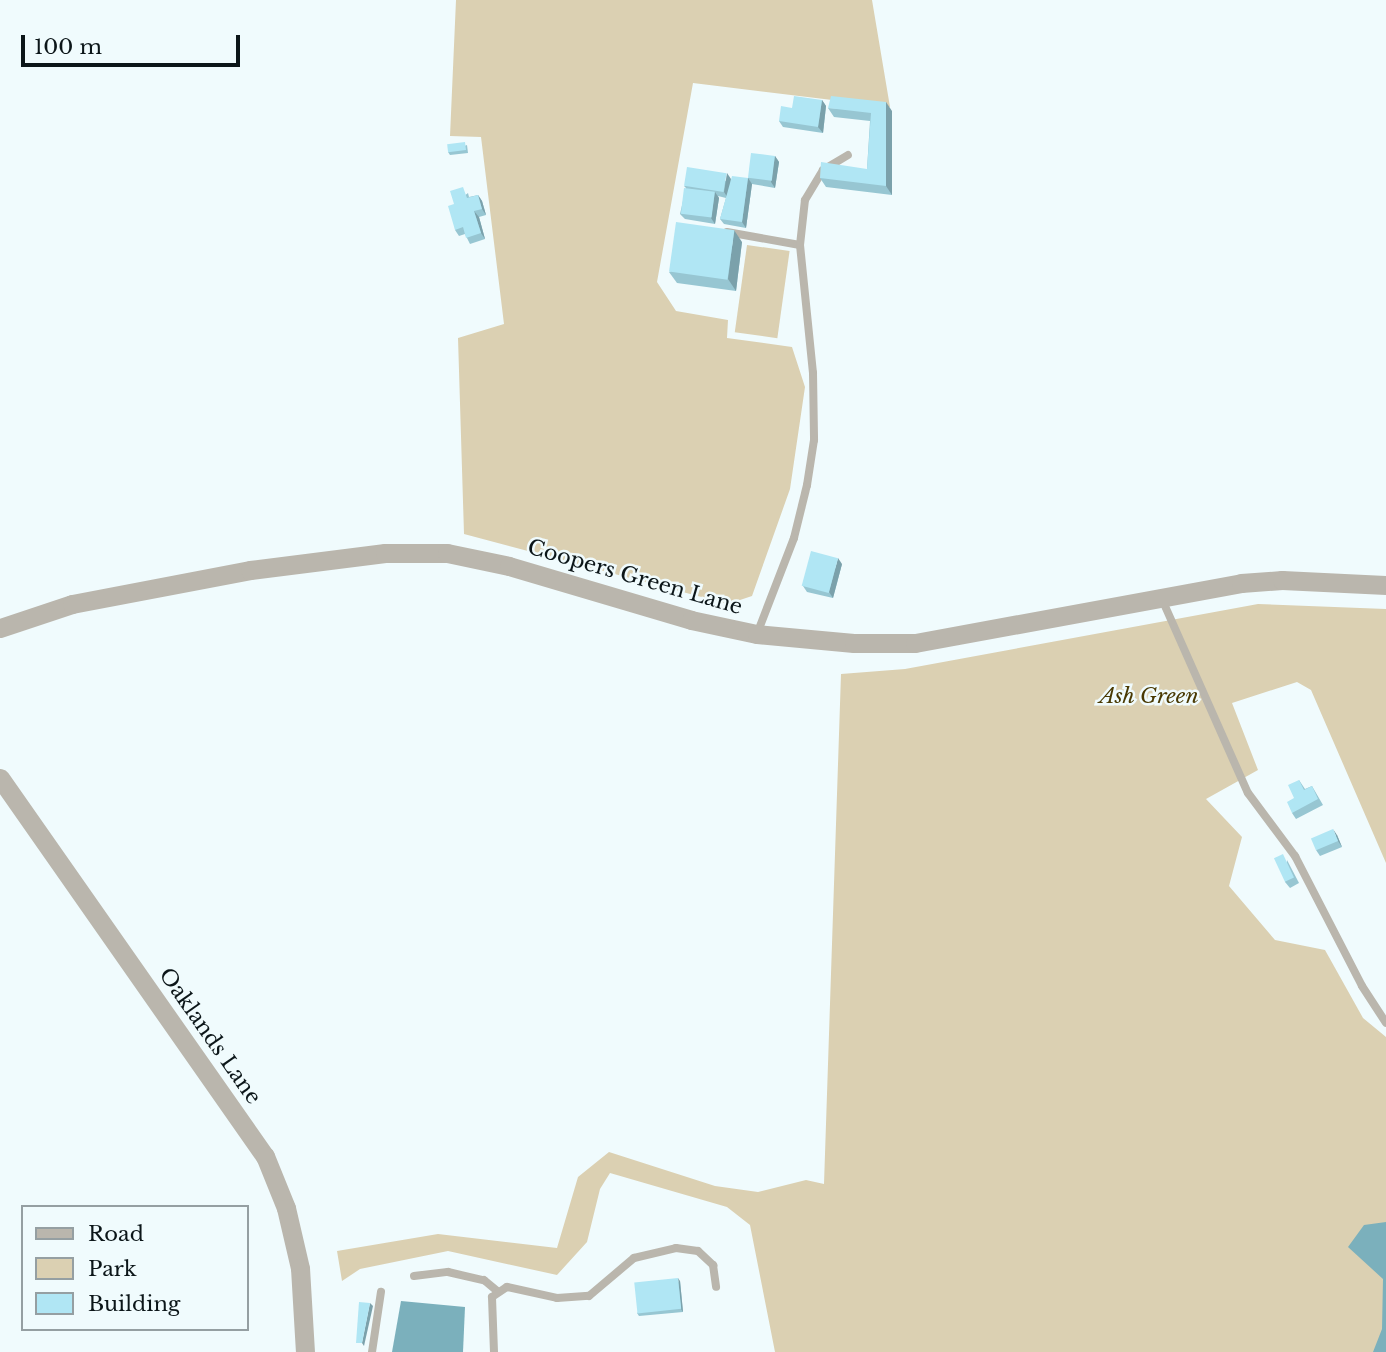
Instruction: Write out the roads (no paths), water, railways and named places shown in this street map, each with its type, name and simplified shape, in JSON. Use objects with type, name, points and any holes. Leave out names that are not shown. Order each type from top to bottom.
[{"type":"street","name":"Coopers Green Lane","points":[[0,628],[72,604],[250,570],[385,553],[435,553],[509,566],[691,620],[757,634],[854,643],[915,643],[1160,596],[1282,580],[1386,585]]},
{"type":"street","name":"Oaklands Lane","points":[[0,778],[265,1156],[286,1208],[300,1268],[305,1352]]},
{"type":"lane","points":[[757,634],[794,538],[814,440],[813,373],[800,245],[805,200],[823,170],[848,155]]},
{"type":"lane","points":[[720,231],[800,245]]},
{"type":"lane","points":[[1160,596],[1248,793],[1295,856],[1362,986],[1386,1023]]},
{"type":"lane","points":[[494,1352],[492,1297],[497,1291],[507,1287],[557,1298],[589,1296],[634,1258],[676,1248],[698,1251],[713,1265],[716,1287]]},
{"type":"lane","points":[[414,1276],[448,1272],[484,1280],[497,1291]]},
{"type":"lane","points":[[372,1352],[381,1292]]},
{"type":"water","points":[[1386,1222],[1386,1352],[1373,1352],[1382,1329],[1383,1279],[1348,1247],[1364,1225]]},
{"type":"water","points":[[401,1301],[465,1307],[463,1352],[392,1352]]},
{"type":"park label","name":"Ash Green","points":[[1149,696]]}]
